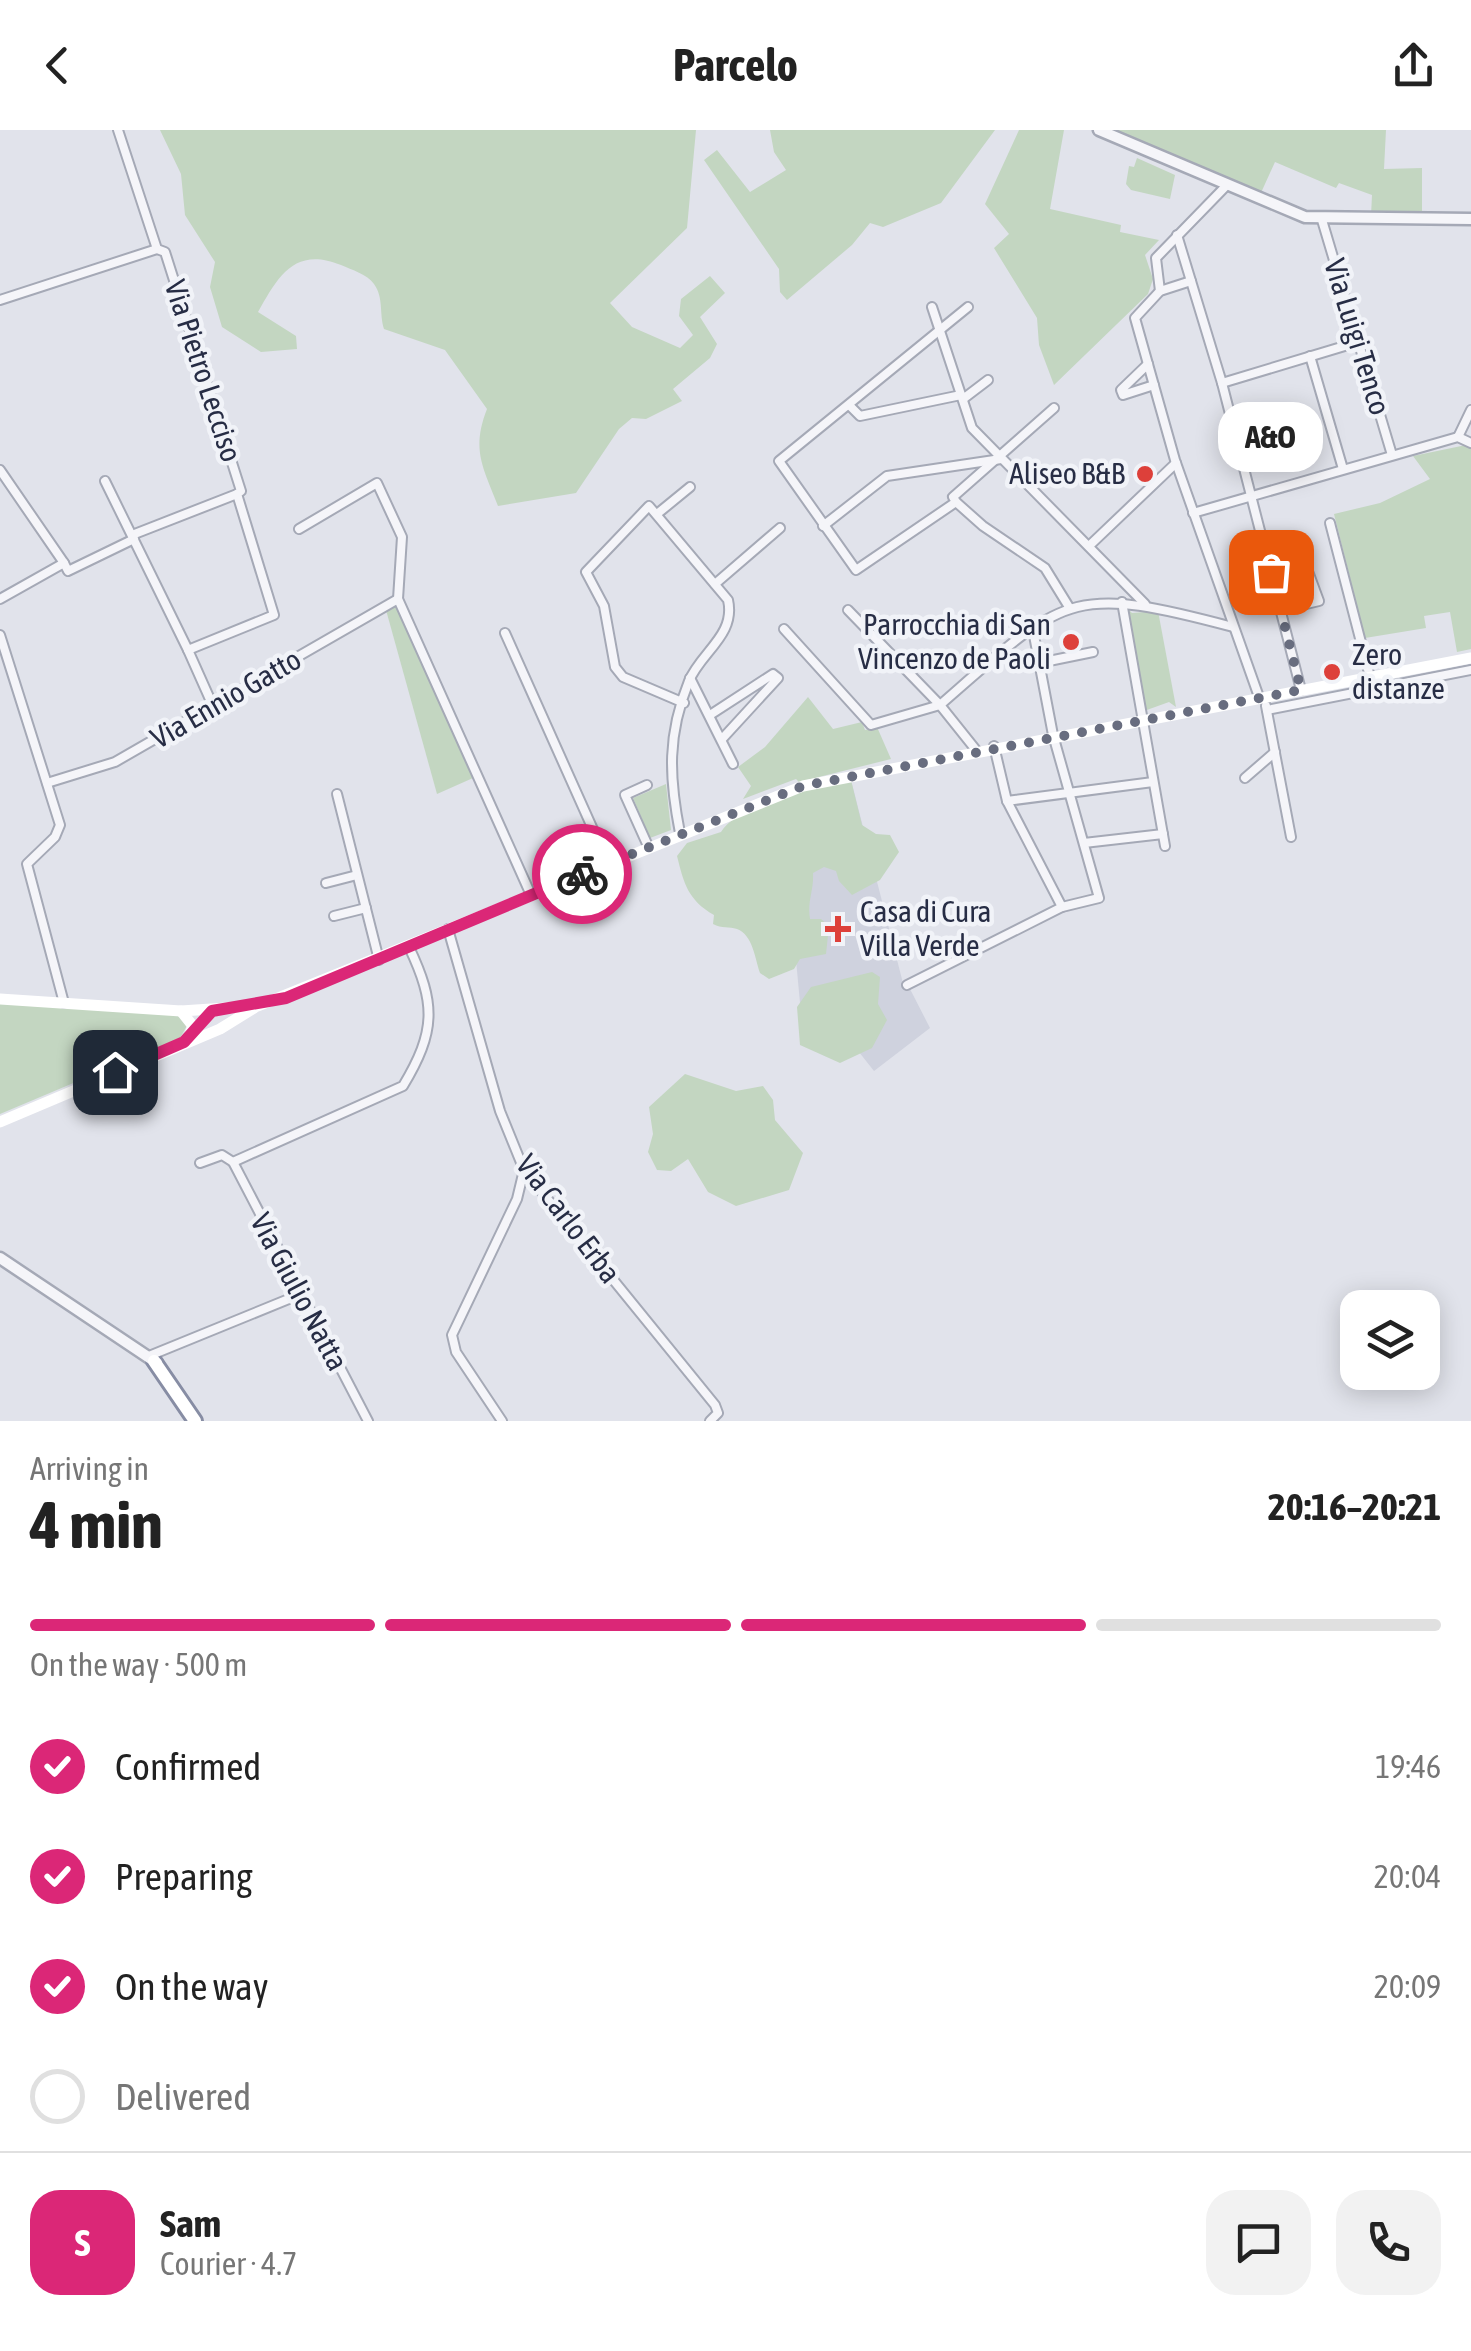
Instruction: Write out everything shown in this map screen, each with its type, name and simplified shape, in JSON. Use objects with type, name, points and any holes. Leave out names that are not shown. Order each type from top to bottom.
[{"type":"highway","points":[[152,1359],[198,1421]]},
{"type":"main road","points":[[0,1122],[186,1040],[210,1034],[258,1006],[803,786],[994,746],[1471,658]]},
{"type":"main road","points":[[0,998],[181,1011],[258,1006]]},
{"type":"main road","points":[[181,1011],[192,1026],[186,1040]]},
{"type":"main road","points":[[210,1034],[216,1025],[212,1011]]},
{"type":"main road","points":[[186,1040],[212,1011]]},
{"type":"street","name":"Via Pietro Lecciso","points":[[118,130],[157,249],[164,252],[241,491],[237,494],[274,616],[188,650]]},
{"type":"street","points":[[1098,130],[1288,212],[1322,220],[1470,222]]},
{"type":"street","points":[[1160,290],[1156,258],[1226,186]]},
{"type":"street","name":"Via Luigi Tenco","points":[[1322,220],[1392,455]]},
{"type":"street","points":[[1177,235],[1222,383],[1301,690]]},
{"type":"street","points":[[0,300],[157,249]]},
{"type":"street","points":[[1191,281],[1160,290],[1135,318],[1176,463],[1266,710],[1290,838]]},
{"type":"street","points":[[932,308],[972,428],[1145,604]]},
{"type":"street","points":[[956,502],[856,570],[779,460],[968,308]]},
{"type":"street","points":[[1222,383],[1358,342]]},
{"type":"street","points":[[1310,356],[1343,469]]},
{"type":"street","points":[[1148,364],[1122,390],[1123,394],[1154,385]]},
{"type":"street","points":[[849,405],[860,416],[962,397],[988,380]]},
{"type":"street","points":[[1054,408],[954,497],[983,526],[1045,568],[1069,607]]},
{"type":"street","points":[[1458,437],[1471,410]]},
{"type":"street","points":[[1193,513],[1458,437],[1470,443]]},
{"type":"street","points":[[823,526],[887,476],[1001,459]]},
{"type":"street","points":[[1090,546],[1176,463]]},
{"type":"street","points":[[0,470],[68,571],[133,537],[237,494]]},
{"type":"street","points":[[105,482],[214,706]]},
{"type":"street","points":[[299,529],[377,483],[402,536],[398,599],[531,895]]},
{"type":"street","points":[[656,514],[690,487]]},
{"type":"street","points":[[680,833],[668,762],[684,703],[690,678],[729,623],[728,600],[649,506],[586,572],[604,606],[615,667],[623,676],[684,703]]},
{"type":"street","points":[[1330,523],[1370,677]]},
{"type":"street","points":[[714,584],[780,528]]},
{"type":"street","points":[[1281,610],[1319,601],[1302,555]]},
{"type":"street","points":[[0,598],[64,563]]},
{"type":"street","name":"Via Ennio Gatto","points":[[47,783],[116,762],[398,599]]},
{"type":"street","points":[[1122,602],[1166,846]]},
{"type":"street","points":[[784,629],[870,724],[940,705],[1032,625],[1069,607],[1145,604],[1233,627]]},
{"type":"street","points":[[848,610],[940,705],[976,750]]},
{"type":"street","points":[[907,986],[1062,907],[1099,898],[1054,735],[1032,625]]},
{"type":"street","points":[[506,633],[608,863]]},
{"type":"street","points":[[0,635],[59,830],[26,864],[64,1002]]},
{"type":"street","points":[[1039,662],[1093,652]]},
{"type":"street","points":[[1266,710],[1471,670]]},
{"type":"street","points":[[710,715],[774,674],[778,678],[722,738]]},
{"type":"street","points":[[690,678],[733,764]]},
{"type":"street","points":[[994,746],[1007,800],[1062,907]]},
{"type":"street","points":[[1245,778],[1275,752]]},
{"type":"street","points":[[1007,800],[1153,782]]},
{"type":"street","points":[[647,786],[626,795],[648,846]]},
{"type":"street","points":[[337,794],[379,960]]},
{"type":"street","points":[[1084,843],[1163,834]]},
{"type":"street","points":[[326,883],[357,875]]},
{"type":"street","points":[[334,916],[366,908]]},
{"type":"street","name":"Via Carlo Erba","points":[[448,929],[500,1111],[524,1170],[715,1405],[718,1413],[710,1421]]},
{"type":"street","points":[[200,1162],[222,1154],[233,1162],[402,1086],[426,1036],[431,1014],[429,992],[409,947]]},
{"type":"street","name":"Via Giulio Natta","points":[[233,1162],[368,1421]]},
{"type":"street","points":[[502,1421],[456,1352],[452,1335],[521,1190],[524,1170]]},
{"type":"street","points":[[1,1259],[152,1359],[301,1294]]},
{"type":"shaded area","name":"Casa di Cura Villa Verde","points":[[851,780],[905,991],[910,989],[930,1028],[874,1071],[840,1028],[802,1024],[796,960],[812,788]]},
{"type":"green space","points":[[160,130],[696,130],[687,228],[610,303],[632,327],[680,348],[693,335],[679,316],[681,299],[710,276],[725,293],[700,317],[717,344],[710,358],[673,389],[682,401],[646,419],[632,418],[619,429],[576,493],[498,506],[479,447],[487,409],[445,350],[384,329],[379,295],[367,278],[325,260],[311,259],[289,268],[258,312],[296,336],[297,349],[261,352],[222,327],[210,287],[215,262],[185,215],[181,174]]},
{"type":"green space","points":[[770,130],[995,130],[941,203],[883,227],[870,223],[852,245],[787,300],[780,292],[779,269],[704,160],[717,150],[750,192],[786,170],[774,152]]},
{"type":"green space","points":[[1019,130],[1064,130],[1050,209],[1121,225],[1120,232],[1159,240],[1145,255],[1153,279],[1148,294],[1054,385],[1039,345],[1037,318],[994,248],[1009,234],[985,204]]},
{"type":"green space","points":[[1109,130],[1386,130],[1384,169],[1422,168],[1422,213],[1371,216],[1372,195],[1339,183],[1336,188],[1275,162],[1260,195]]},
{"type":"green space","points":[[1137,158],[1175,175],[1170,199],[1131,190],[1126,184],[1129,166],[1134,167]]},
{"type":"green space","points":[[1471,444],[1471,649],[1457,652],[1450,612],[1424,616],[1426,628],[1365,638],[1334,514],[1380,503],[1430,479],[1413,456]]},
{"type":"green space","points":[[395,605],[473,778],[437,794],[386,610]]},
{"type":"green space","points":[[1126,607],[1132,613],[1158,611],[1176,707],[1169,702],[1144,711]]},
{"type":"green space","points":[[808,697],[833,729],[862,722],[865,730],[877,727],[891,759],[799,782],[796,779],[743,799],[751,786],[738,767],[765,747]]},
{"type":"green space","points":[[851,780],[862,825],[876,834],[890,835],[899,852],[880,880],[852,895],[839,881],[836,871],[824,867],[813,873],[810,919],[821,919],[829,926],[826,954],[800,959],[794,969],[769,979],[760,973],[747,936],[737,929],[713,924],[714,915],[693,897],[685,883],[677,856],[687,843],[721,832],[743,813],[760,805]]},
{"type":"green space","points":[[666,784],[671,830],[650,838],[633,798]]},
{"type":"green space","points":[[872,972],[880,977],[878,1004],[887,1020],[872,1048],[840,1063],[800,1045],[797,1007],[811,987]]},
{"type":"green space","points":[[0,1002],[180,1014],[189,1022],[180,1038],[0,1114]]},
{"type":"green space","points":[[685,1074],[736,1091],[763,1086],[773,1100],[775,1120],[803,1153],[789,1190],[736,1206],[708,1192],[688,1159],[671,1171],[657,1170],[648,1152],[653,1134],[649,1107]]},
{"type":"way so far","points":[[582,874],[803,786],[1020,741],[1301,690],[1271,572]]},
{"type":"place","name":"Aliseo B&B","points":[[1145,474]]},
{"type":"place","name":"A&O","points":[[1271,572]]},
{"type":"place","name":"Parrocchia di San Vincenzo de Paoli","points":[[1071,642]]},
{"type":"place","name":"Zero distanze","points":[[1332,672]]},
{"type":"place","name":"Casa di Cura Villa Verde","points":[[838,929]]},
{"type":"route","points":[[115,1072],[184,1042],[212,1011],[258,1006],[286,998],[582,874]]}]
